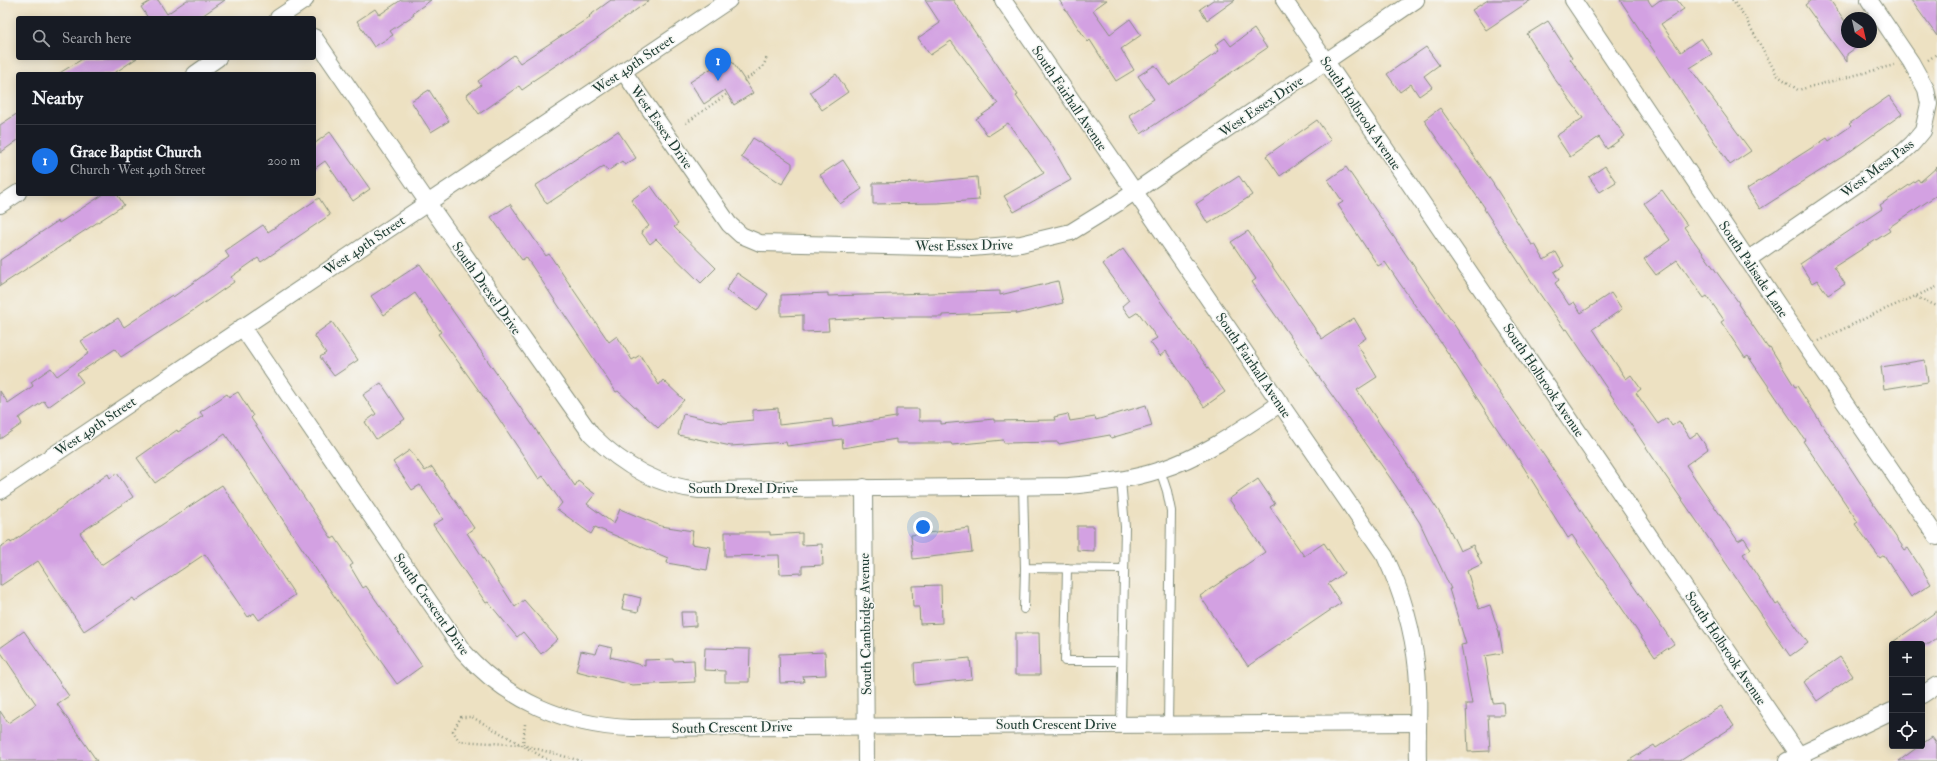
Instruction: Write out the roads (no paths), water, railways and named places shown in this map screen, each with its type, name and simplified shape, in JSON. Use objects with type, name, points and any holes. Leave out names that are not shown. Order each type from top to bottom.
[{"type":"street","name":"West 49th Street","points":[[0,491],[729,0]]},
{"type":"street","name":"South Fairhall Avenue","points":[[1004,0],[1384,556],[1394,576],[1411,628],[1417,670],[1418,761]]},
{"type":"street","name":"South Holbrook Avenue","points":[[1284,0],[1327,61],[1797,759]]},
{"type":"street","name":"West Essex Drive","points":[[623,71],[729,224],[741,235],[760,243],[971,248],[1021,244],[1071,232],[1135,192],[1416,0]]},
{"type":"street","name":"South Palisade Lane","points":[[1573,0],[1747,260],[1937,537]]},
{"type":"street","name":"West Mesa Pass","points":[[1747,260],[1901,154],[1923,131],[1929,104],[1926,89],[1911,62],[1869,0]]},
{"type":"street","points":[[281,16],[297,6]]},
{"type":"street","name":"South Drexel Drive","points":[[316,39],[428,203],[591,434],[616,457],[639,471],[666,484],[686,489],[699,490],[864,487],[1069,486],[1121,480],[1160,470],[1210,448],[1280,404]]},
{"type":"street","points":[[198,72],[215,60]]},
{"type":"street","points":[[0,205],[16,194]]},
{"type":"street","name":"South Crescent Drive","points":[[242,327],[463,651],[473,663],[500,685],[527,702],[560,717],[612,728],[1417,723]]},
{"type":"street","name":"South Cambridge Avenue","points":[[864,487],[866,761]]},
{"type":"street","points":[[1925,694],[1937,685]]},
{"type":"street","points":[[1797,759],[1889,713]]},
{"type":"lane","points":[[1160,470],[1167,491],[1171,511],[1168,724]]},
{"type":"lane","points":[[1121,480],[1125,527],[1121,724]]},
{"type":"lane","points":[[1023,486],[1025,568],[1024,609]]},
{"type":"lane","points":[[1025,568],[1124,569]]},
{"type":"lane","points":[[1067,568],[1065,661],[1122,661]]},
{"type":"place","name":"Grace Baptist Church","points":[[718,81]]}]
